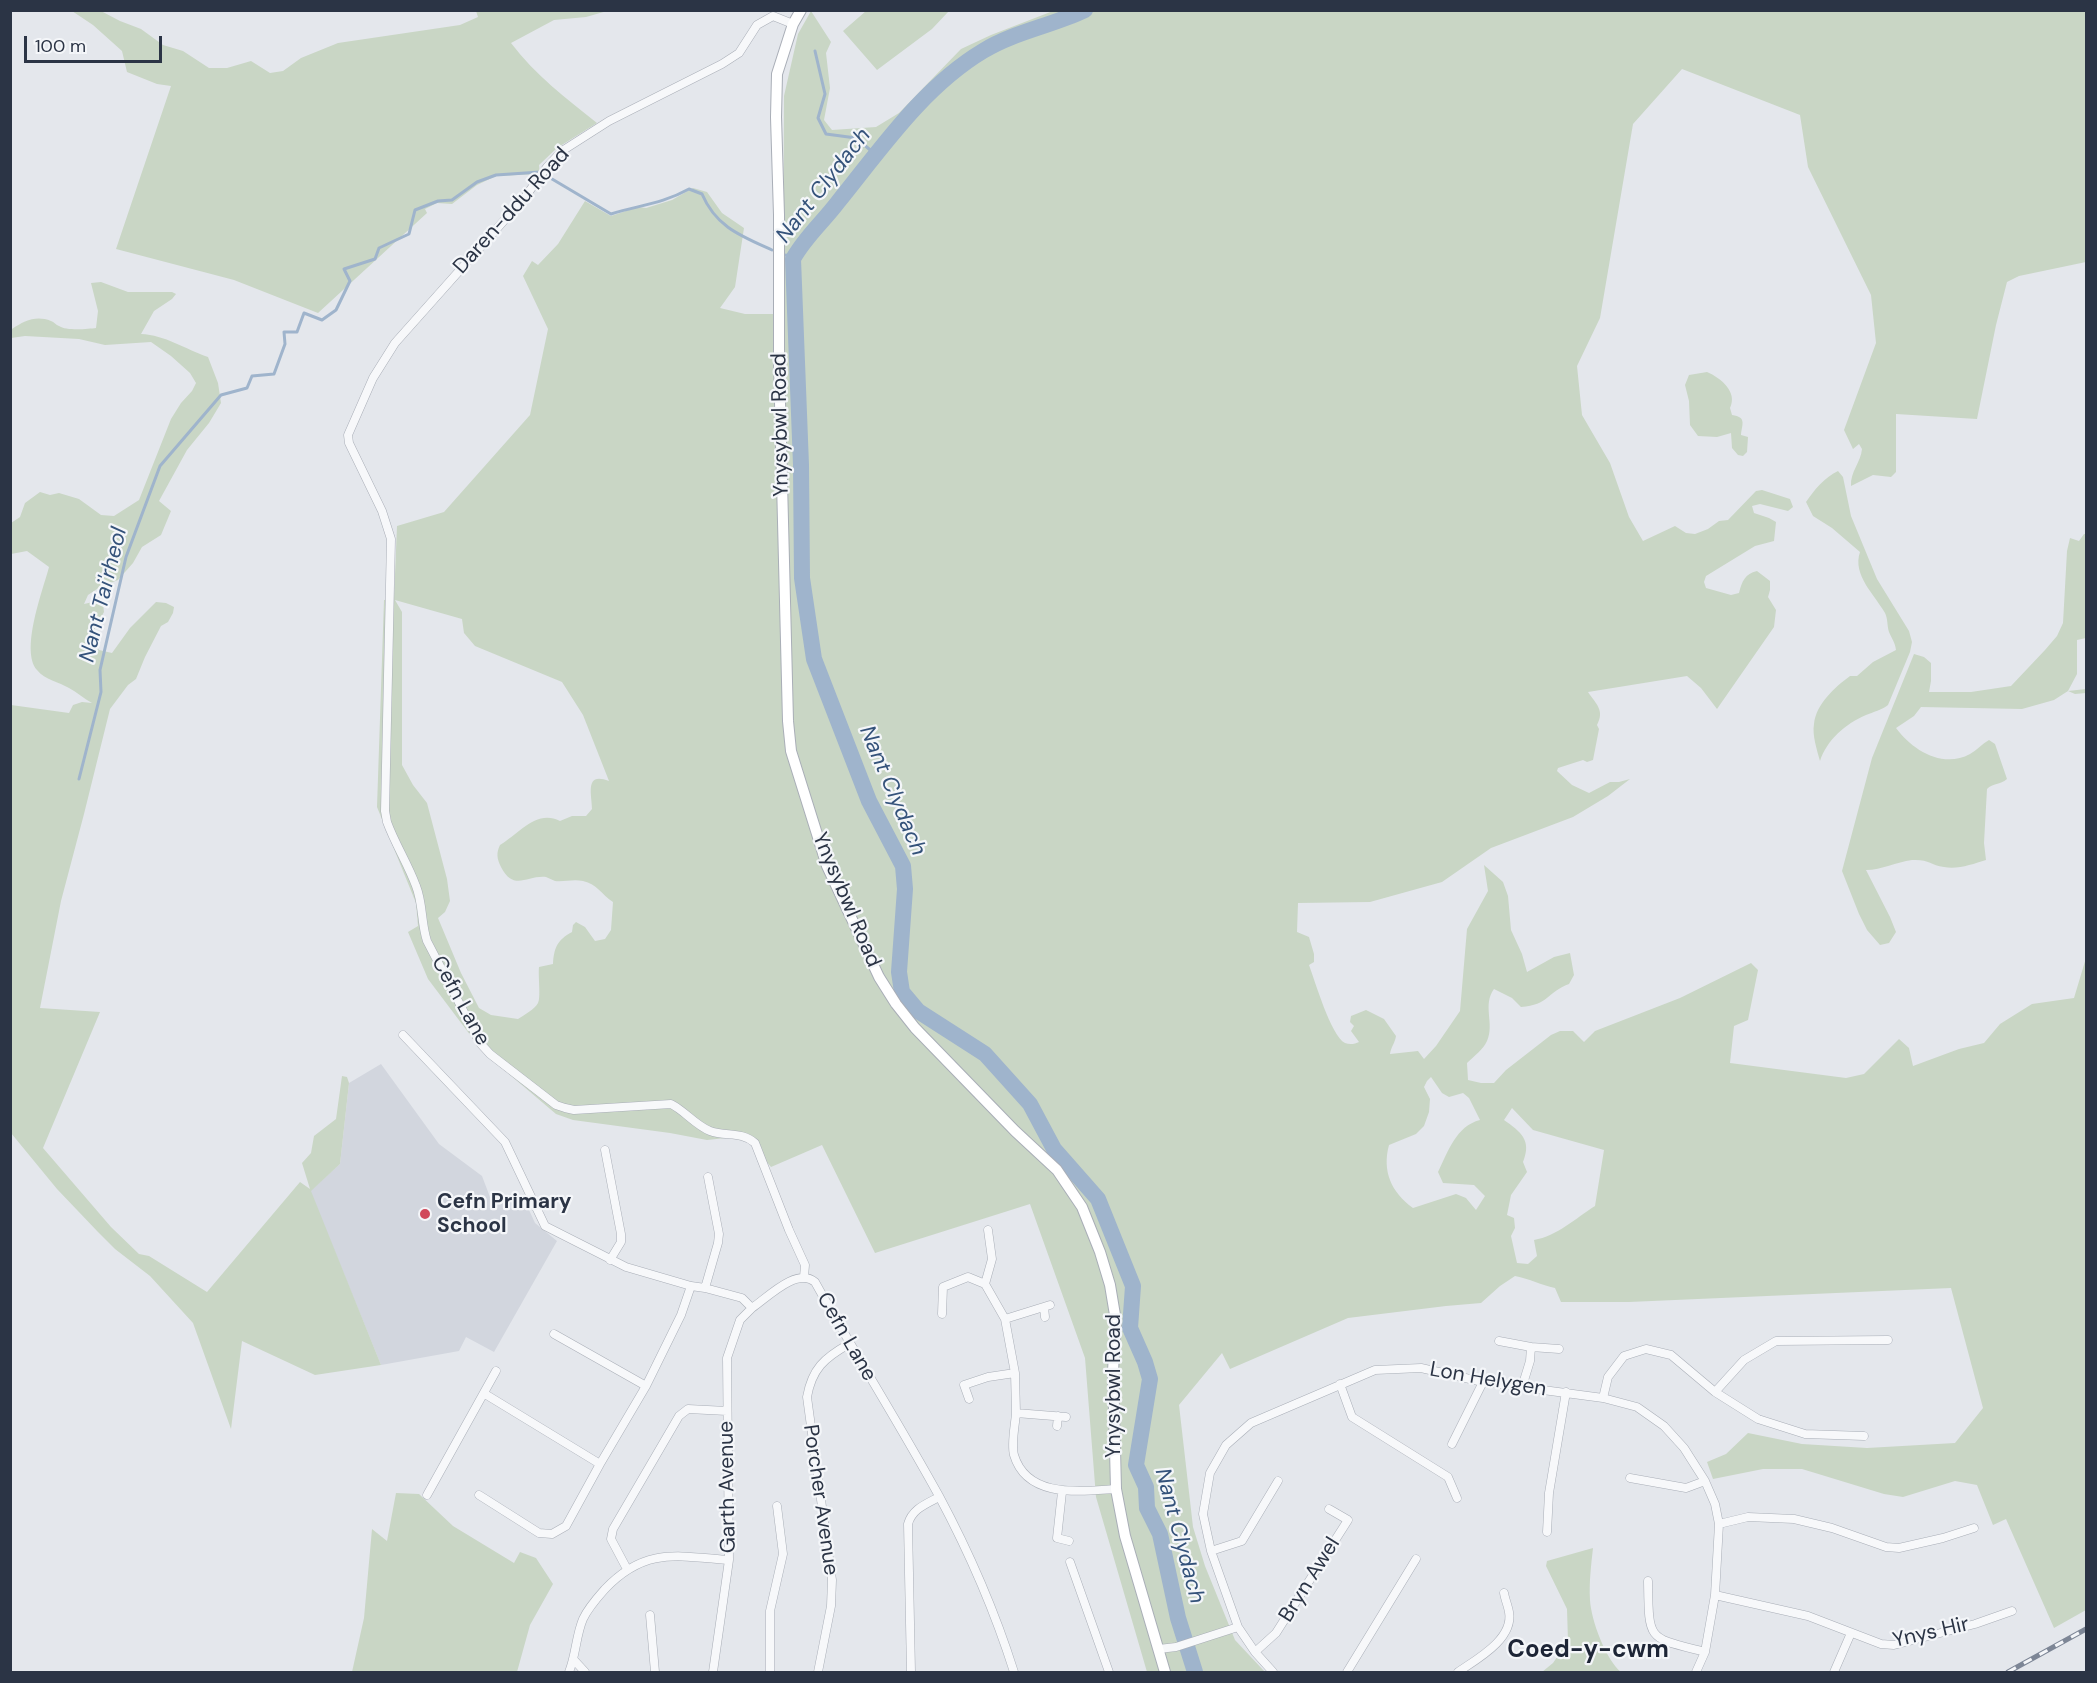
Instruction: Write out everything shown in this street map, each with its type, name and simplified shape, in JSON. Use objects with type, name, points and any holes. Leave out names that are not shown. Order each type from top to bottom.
[{"type":"main road","name":"Ynysybwl Road","points":[[801,10],[793,24],[777,74],[776,117],[779,214],[779,362],[790,752],[827,866],[879,976],[896,1004],[915,1028],[1006,1122],[1057,1170],[1082,1207],[1107,1274],[1116,1320],[1113,1371],[1116,1489],[1125,1536],[1165,1672]]},
{"type":"street","name":"Daren-ddu Road","points":[[348,435],[373,378],[395,343],[525,198],[547,167],[562,151],[609,121],[722,64],[739,53],[757,25],[772,16],[793,24]]},
{"type":"street","name":"Cefn Lane","points":[[348,435],[349,443],[382,512],[391,539],[385,811],[387,822],[417,888],[422,908],[423,930],[427,940],[480,1043],[490,1054],[556,1105],[573,1110],[671,1104],[680,1108],[710,1131],[748,1137],[755,1143],[789,1230],[805,1264],[804,1277],[815,1282],[939,1497],[991,1607],[1014,1672]]},
{"type":"street","points":[[403,1035],[505,1142],[545,1226],[610,1260],[642,1273],[742,1298],[752,1308],[793,1279],[804,1277]]},
{"type":"street","points":[[605,1150],[621,1234],[621,1242],[610,1260]]},
{"type":"street","points":[[705,1288],[719,1234],[708,1177]]},
{"type":"street","points":[[986,1284],[992,1259],[988,1230]]},
{"type":"street","points":[[942,1314],[943,1287],[968,1277],[986,1284],[1005,1319],[1015,1373],[1014,1454],[1021,1470],[1035,1483],[1062,1492],[1116,1489]]},
{"type":"street","points":[[479,1495],[539,1533],[552,1534],[566,1526],[646,1386],[681,1314],[691,1286]]},
{"type":"street","points":[[1005,1319],[1047,1306],[1045,1317]]},
{"type":"street","name":"Garth Avenue","points":[[713,1672],[729,1560],[727,1358],[740,1320],[752,1308]]},
{"type":"street","points":[[554,1334],[646,1386]]},
{"type":"street","points":[[1715,1392],[1744,1360],[1776,1341],[1888,1340]]},
{"type":"street","points":[[1499,1341],[1559,1349]]},
{"type":"street","name":"Porcher Avenue","points":[[818,1672],[831,1605],[832,1580],[807,1397],[810,1381],[817,1367],[849,1344]]},
{"type":"street","points":[[1522,1387],[1530,1361],[1531,1347]]},
{"type":"street","points":[[1603,1398],[1608,1377],[1624,1356],[1646,1349],[1671,1354],[1715,1392],[1758,1419],[1805,1434],[1864,1436]]},
{"type":"street","name":"Lon Helygen","points":[[1273,1672],[1255,1652],[1238,1627],[1211,1551],[1203,1514],[1210,1473],[1226,1445],[1251,1423],[1375,1370],[1421,1368],[1483,1382],[1603,1398],[1637,1407],[1664,1426],[1684,1448],[1705,1481]]},
{"type":"street","points":[[428,1495],[496,1371]]},
{"type":"street","points":[[969,1399],[964,1385],[988,1377],[1015,1373]]},
{"type":"street","points":[[1452,1444],[1483,1382]]},
{"type":"street","points":[[1340,1384],[1352,1417],[1448,1478],[1457,1498]]},
{"type":"street","points":[[1547,1532],[1549,1493],[1566,1392]]},
{"type":"street","points":[[485,1394],[600,1464]]},
{"type":"street","points":[[627,1569],[611,1539],[613,1529],[679,1416],[688,1409],[727,1411]]},
{"type":"street","points":[[1016,1413],[1062,1417],[1057,1426]]},
{"type":"street","points":[[1630,1478],[1686,1488],[1705,1481],[1715,1504],[1719,1524],[1715,1595],[1705,1652],[1696,1672]]},
{"type":"street","points":[[1211,1551],[1242,1541],[1278,1481]]},
{"type":"street","points":[[1062,1492],[1057,1538],[1069,1541]]},
{"type":"street","points":[[911,1672],[908,1524],[915,1510],[939,1497]]},
{"type":"street","points":[[770,1672],[770,1611],[783,1554],[777,1506]]},
{"type":"street","name":"Bryn Awel","points":[[1255,1652],[1276,1633],[1348,1520],[1329,1509]]},
{"type":"street","points":[[1719,1524],[1748,1517],[1794,1519],[1832,1528],[1886,1547],[1899,1548],[1974,1528]]},
{"type":"street","points":[[569,1672],[586,1612],[627,1569],[661,1556],[729,1560]]},
{"type":"street","points":[[1347,1672],[1416,1559]]},
{"type":"street","points":[[1070,1562],[1109,1672]]},
{"type":"street","points":[[1648,1581],[1649,1623],[1655,1636],[1663,1641],[1705,1652]]},
{"type":"street","points":[[1458,1672],[1492,1648],[1504,1634],[1510,1614],[1504,1593]]},
{"type":"street","name":"Ynys Hir","points":[[1715,1595],[1808,1617],[1881,1644],[1894,1645],[1975,1624],[2012,1611]]},
{"type":"street","points":[[650,1615],[655,1672]]},
{"type":"street","points":[[1159,1649],[1176,1647],[1238,1627]]},
{"type":"street","points":[[1834,1672],[1851,1633]]},
{"type":"street","points":[[574,1660],[585,1672]]},
{"type":"shaded area","name":"Cefn Primary School","points":[[381,1064],[439,1144],[482,1176],[493,1205],[524,1199],[535,1223],[557,1241],[494,1352],[466,1337],[459,1351],[381,1365],[310,1191],[340,1164],[349,1083]]},
{"type":"green space","points":[[72,11],[101,11],[141,29],[163,45],[183,51],[209,68],[227,68],[251,61],[270,73],[283,71],[301,58],[338,43],[460,25],[478,17],[476,11],[607,11],[586,17],[554,20],[511,43],[541,76],[597,123],[557,148],[539,165],[540,174],[496,176],[477,185],[452,204],[437,203],[425,209],[427,213],[318,313],[234,280],[116,249],[171,86],[157,84],[127,72],[122,51],[93,25]]},
{"type":"green space","points":[[811,11],[831,42],[826,53],[830,88],[824,120],[832,130],[876,127],[899,113],[961,49],[1053,11],[2086,11],[2086,262],[2019,276],[2007,282],[1977,419],[1896,414],[1896,472],[1891,477],[1873,475],[1851,486],[1852,476],[1862,449],[1859,444],[1853,449],[1844,430],[1876,343],[1871,295],[1808,167],[1800,115],[1682,69],[1633,124],[1600,318],[1577,366],[1582,415],[1610,463],[1629,517],[1643,541],[1675,526],[1686,533],[1695,534],[1708,529],[1719,521],[1728,520],[1756,491],[1762,490],[1790,499],[1793,507],[1788,511],[1760,504],[1752,506],[1754,513],[1776,522],[1774,541],[1755,546],[1706,576],[1704,582],[1706,588],[1731,595],[1739,593],[1745,579],[1757,571],[1770,581],[1768,597],[1776,610],[1774,627],[1717,709],[1701,688],[1687,676],[1588,692],[1600,711],[1593,760],[1587,762],[1583,760],[1558,768],[1557,771],[1572,785],[1589,793],[1610,782],[1630,779],[1608,796],[1573,817],[1491,848],[1442,882],[1370,902],[1298,903],[1297,932],[1309,937],[1314,962],[1309,965],[1319,995],[1334,1030],[1345,1043],[1359,1042],[1351,1031],[1354,1026],[1350,1022],[1351,1016],[1366,1010],[1384,1019],[1396,1036],[1390,1054],[1418,1051],[1424,1059],[1460,1011],[1467,929],[1488,891],[1484,865],[1503,882],[1508,896],[1511,930],[1527,972],[1554,957],[1570,953],[1574,975],[1569,984],[1543,1001],[1530,1006],[1521,1007],[1512,998],[1494,989],[1489,1001],[1490,1028],[1487,1041],[1467,1063],[1468,1080],[1481,1083],[1494,1083],[1506,1070],[1551,1035],[1560,1031],[1573,1031],[1584,1042],[1595,1031],[1680,998],[1751,963],[1758,970],[1748,1020],[1734,1026],[1730,1063],[1846,1078],[1864,1074],[1899,1039],[1909,1048],[1913,1066],[1959,1049],[1984,1043],[2000,1024],[2032,1004],[2074,998],[2086,958],[2086,1610],[2054,1628],[2006,1519],[1993,1525],[1977,1485],[1955,1481],[1903,1497],[1884,1494],[1802,1469],[1763,1469],[1713,1479],[1707,1462],[1726,1454],[1748,1433],[1802,1444],[1867,1448],[1955,1443],[1983,1408],[1951,1288],[1629,1302],[1561,1302],[1555,1288],[1515,1276],[1481,1303],[1348,1318],[1230,1369],[1222,1353],[1179,1405],[1193,1527],[1205,1566],[1235,1640],[1265,1672],[1147,1672],[1096,1497],[1085,1358],[1030,1204],[875,1253],[822,1145],[771,1167],[745,1136],[707,1140],[573,1120],[556,1114],[483,1052],[428,979],[408,932],[418,926],[416,903],[377,807],[384,600],[394,599],[397,526],[444,512],[530,415],[548,329],[523,276],[532,261],[538,265],[558,244],[585,201],[611,216],[638,207],[646,208],[672,200],[693,188],[707,192],[722,213],[744,228],[735,287],[720,308],[745,314],[783,314],[784,96],[798,34]],"holes":[[[395,600],[462,619],[464,633],[475,646],[562,682],[583,715],[609,781],[596,779],[593,782],[591,786],[592,809],[586,816],[572,816],[560,821],[551,818],[535,820],[500,845],[497,856],[506,875],[511,879],[521,881],[546,877],[555,881],[588,882],[613,902],[611,930],[605,939],[595,941],[585,927],[576,922],[572,932],[557,945],[553,964],[539,967],[538,1003],[518,1019],[491,1015],[479,1008],[461,973],[438,918],[445,912],[450,901],[447,879],[427,803],[413,785],[402,765],[402,612]],[[1431,1077],[1442,1093],[1449,1097],[1463,1093],[1469,1098],[1480,1120],[1472,1123],[1459,1134],[1449,1148],[1438,1172],[1443,1183],[1474,1185],[1485,1196],[1476,1210],[1466,1198],[1456,1194],[1413,1208],[1399,1195],[1390,1180],[1387,1164],[1389,1145],[1416,1134],[1424,1126],[1429,1112],[1430,1099],[1424,1087]],[[1512,1108],[1533,1130],[1604,1150],[1595,1206],[1558,1231],[1534,1240],[1537,1256],[1528,1264],[1517,1263],[1511,1236],[1515,1228],[1514,1218],[1507,1215],[1511,1195],[1527,1172],[1523,1162],[1526,1148],[1520,1133],[1504,1120]]]},
{"type":"green space","points":[[866,11],[949,11],[932,29],[877,70],[843,31]]},
{"type":"green space","points":[[101,282],[128,292],[172,292],[176,294],[154,311],[141,334],[167,340],[208,357],[218,383],[221,403],[209,423],[187,450],[159,501],[171,511],[161,535],[142,547],[133,563],[118,580],[88,595],[84,604],[103,603],[104,612],[95,628],[94,643],[99,650],[112,653],[130,628],[156,602],[174,607],[168,622],[161,626],[136,679],[128,685],[110,709],[61,901],[40,1008],[100,1012],[43,1148],[111,1227],[139,1254],[149,1256],[207,1292],[300,1182],[310,1189],[302,1163],[311,1153],[314,1136],[336,1119],[342,1076],[347,1077],[349,1083],[340,1164],[311,1191],[381,1365],[315,1375],[242,1341],[231,1429],[193,1323],[150,1276],[115,1249],[98,1232],[57,1189],[11,1133],[11,705],[69,713],[73,705],[82,702],[92,703],[44,676],[32,661],[34,620],[49,567],[27,551],[11,554],[11,523],[20,517],[25,503],[40,492],[50,495],[59,493],[79,499],[101,515],[114,516],[139,500],[171,419],[196,383],[190,373],[151,342],[105,345],[79,339],[25,336],[11,338],[12,329],[35,319],[46,319],[67,329],[96,328],[98,311],[91,283]]},
{"type":"green space","points":[[1707,372],[1727,386],[1732,396],[1730,408],[1732,415],[1742,419],[1741,435],[1748,437],[1747,452],[1743,456],[1738,455],[1732,448],[1731,433],[1717,437],[1698,436],[1690,425],[1689,401],[1685,385],[1689,375]]},
{"type":"green space","points":[[1838,471],[1843,477],[1851,516],[1877,579],[1909,631],[1912,642],[1888,705],[1844,728],[1827,746],[1820,761],[1814,728],[1822,703],[1850,676],[1857,676],[1873,662],[1896,650],[1885,613],[1859,569],[1860,552],[1832,528],[1813,516],[1806,502],[1820,484]]},
{"type":"green space","points":[[2086,534],[2086,638],[2077,640],[2077,674],[2068,691],[2054,700],[2022,709],[1921,707],[1914,716],[1896,728],[1919,750],[1939,758],[1960,758],[1970,754],[1989,740],[1995,744],[2007,779],[1987,789],[1984,843],[1986,860],[1949,868],[1922,860],[1912,860],[1866,870],[1896,932],[1889,943],[1880,945],[1867,930],[1842,871],[1872,758],[1914,654],[1924,657],[1931,663],[1929,692],[1971,692],[2011,686],[2057,636],[2063,623],[2067,551],[2070,538],[2079,541]]},
{"type":"green space","points":[[2086,689],[2086,693],[2075,694],[2068,691]]},
{"type":"green space","points":[[396,1493],[419,1494],[453,1526],[514,1563],[520,1552],[536,1558],[553,1584],[530,1625],[517,1672],[352,1672],[364,1618],[372,1529],[387,1541]]},
{"type":"green space","points":[[1593,1548],[1590,1594],[1593,1618],[1605,1649],[1621,1672],[1542,1672],[1553,1663],[1568,1641],[1567,1609],[1546,1566],[1547,1561]]},
{"type":"waterway","name":"Nant Clydach","points":[[1085,10],[995,44],[941,82],[887,140],[793,259],[801,465],[802,578],[814,659],[869,801],[903,866],[905,889],[899,972],[902,992],[918,1011],[985,1054],[1030,1104],[1054,1149],[1098,1199],[1133,1286],[1130,1328],[1150,1379],[1136,1465],[1146,1487],[1147,1508],[1160,1534],[1178,1618],[1195,1672]]},
{"type":"waterway","points":[[815,51],[825,94],[818,118],[826,134],[856,138],[875,154]]},
{"type":"waterway","name":"Nant Tai'rheol","points":[[79,779],[101,692],[100,670],[126,557],[160,466],[221,395],[247,388],[252,376],[274,374],[285,344],[284,332],[297,332],[304,313],[322,320],[336,310],[350,281],[344,269],[375,259],[379,248],[409,234],[415,210],[438,201],[452,200],[477,182],[496,175],[540,172]]},
{"type":"waterway","name":"Nant Tai'rheol","points":[[547,176],[611,214],[660,201],[689,189],[702,194],[714,215],[722,223],[772,250]]},
{"type":"waterway","name":"Nant Tai'rheol","points":[[786,255],[793,259]]},
{"type":"railway","points":[[2008,1672],[2086,1629]]},
{"type":"place","name":"Cefn Primary School","points":[[425,1214]]},
{"type":"district","name":"Coed-y-cwm","points":[[1588,1651]]}]
